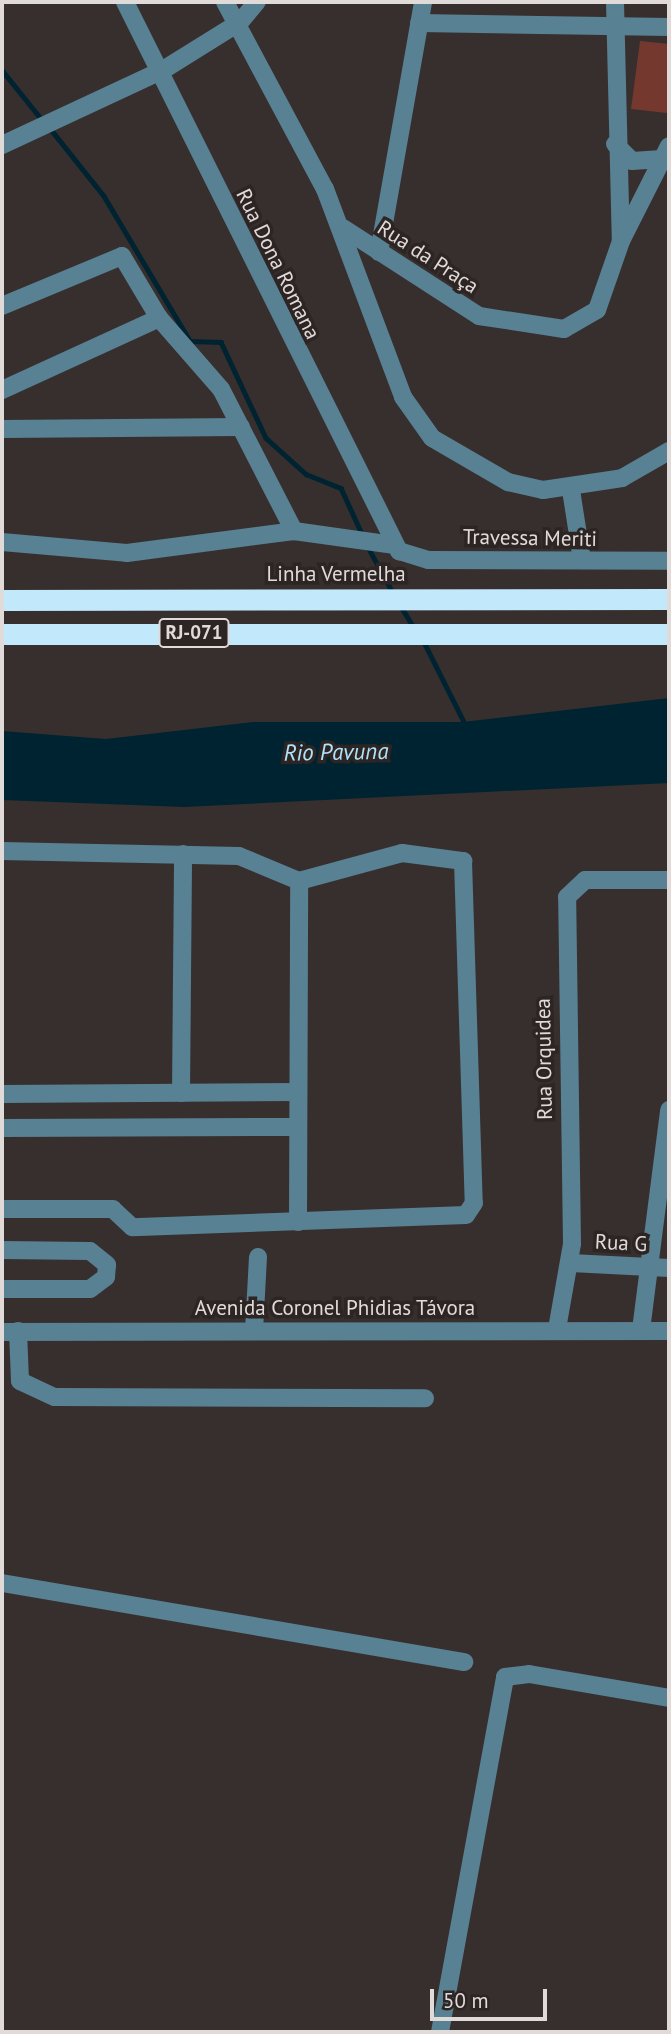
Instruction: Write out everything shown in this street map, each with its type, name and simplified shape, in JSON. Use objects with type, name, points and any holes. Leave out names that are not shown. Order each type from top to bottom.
[{"type":"highway","name":"Linha Vermelha","points":[[2,600],[669,599]]},
{"type":"highway","name":"RJ-071","points":[[2,634],[669,634]]},
{"type":"street","name":"Rua Dona Romana","points":[[125,2],[163,70],[270,303],[386,544]]},
{"type":"street","points":[[225,2],[240,22],[343,228],[403,397],[432,438],[508,482],[571,489],[622,478],[669,452]]},
{"type":"street","points":[[2,145],[61,115],[163,70],[240,22],[257,2]]},
{"type":"street","points":[[379,252],[422,2]]},
{"type":"street","points":[[615,2],[615,144],[621,241]]},
{"type":"street","points":[[419,23],[669,27]]},
{"type":"street","points":[[615,144],[632,161],[666,153]]},
{"type":"street","name":"Rua da Praça","points":[[343,228],[479,316],[564,329],[597,310],[621,241],[666,153]]},
{"type":"street","points":[[2,306],[119,255],[159,318],[221,389],[293,531]]},
{"type":"street","points":[[2,390],[159,318]]},
{"type":"street","points":[[2,429],[241,428]]},
{"type":"street","points":[[571,489],[582,560]]},
{"type":"street","name":"Travessa Meriti","points":[[2,541],[127,553],[293,531],[343,541],[386,544],[429,559],[669,561]]},
{"type":"street","points":[[2,852],[239,856],[299,881],[402,853],[463,861],[474,1203],[466,1215],[132,1227],[113,1209],[2,1209]]},
{"type":"street","points":[[181,1093],[183,854]]},
{"type":"street","name":"Rua Orquidea","points":[[557,1329],[571,1263],[567,897],[585,880],[669,880]]},
{"type":"street","points":[[298,1222],[295,1092],[299,881]]},
{"type":"street","points":[[2,1094],[295,1092]]},
{"type":"street","points":[[641,1330],[669,1110]]},
{"type":"street","points":[[2,1128],[296,1127]]},
{"type":"street","points":[[2,1251],[90,1251],[107,1265],[106,1277],[90,1289],[2,1289]]},
{"type":"street","points":[[254,1331],[258,1257]]},
{"type":"street","name":"Rua G","points":[[571,1263],[669,1268]]},
{"type":"street","name":"Avenida Coronel Phidias Távora","points":[[10,1332],[557,1329],[669,1331]]},
{"type":"street","points":[[10,1332],[20,1381],[55,1396],[425,1398]]},
{"type":"street","points":[[2,1583],[464,1662]]},
{"type":"street","points":[[440,2032],[505,1678],[530,1674],[669,1698]]},
{"type":"shaded area","points":[[640,41],[669,44],[667,113],[631,109]]},
{"type":"water","name":"Rio Pavuna","points":[[669,698],[669,783],[184,807],[2,800],[2,731],[106,739],[253,722],[463,722]]},
{"type":"waterway","points":[[2,70],[43,121]]},
{"type":"waterway","points":[[49,127],[104,196],[190,341],[221,342],[266,438],[306,474],[341,488],[363,536]]},
{"type":"waterway","points":[[368,547],[392,591]]},
{"type":"waterway","points":[[400,605],[414,627]]},
{"type":"waterway","points":[[423,640],[466,726]]}]
